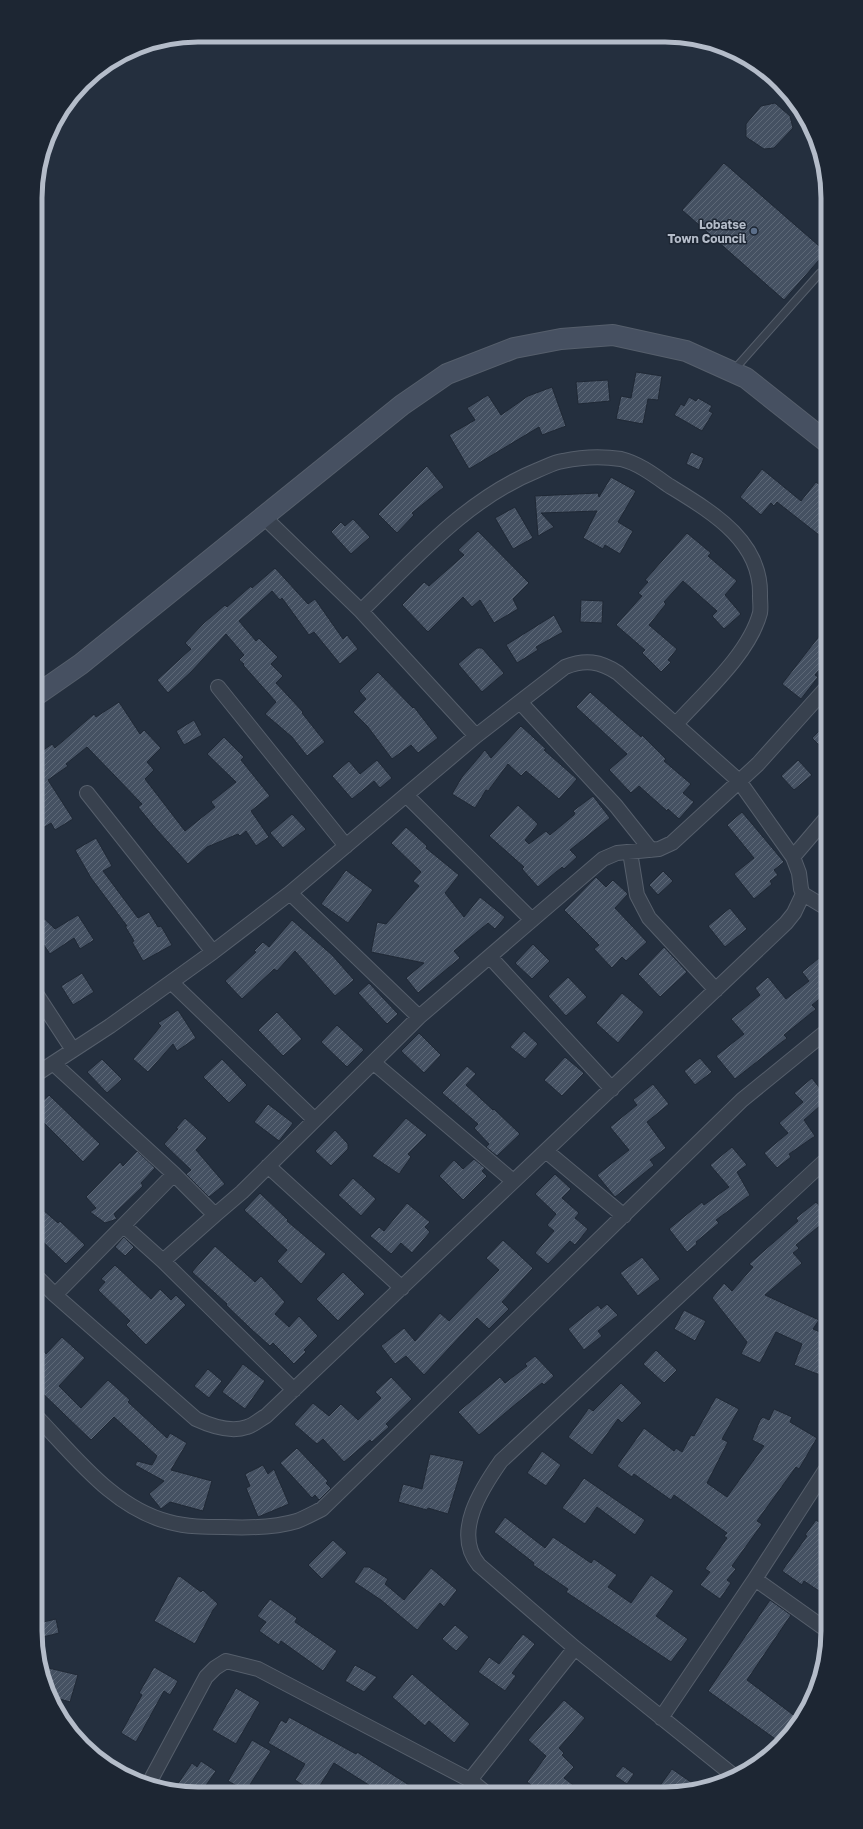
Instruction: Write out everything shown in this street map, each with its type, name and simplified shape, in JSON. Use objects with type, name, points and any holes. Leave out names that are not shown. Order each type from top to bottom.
[{"type":"street","points":[[42,691],[81,664],[390,414],[446,374],[514,348],[561,339],[613,335],[686,351],[746,378],[821,437]]},
{"type":"street","points":[[361,611],[450,526],[488,495],[528,474],[562,461],[594,457],[621,459],[640,466],[693,500],[736,533],[752,557],[761,581],[760,613],[751,635],[736,658],[676,724]]},
{"type":"street","points":[[264,516],[361,611],[476,736]]},
{"type":"street","points":[[42,1071],[213,952],[290,893],[476,736],[565,667],[576,663],[589,661],[605,665],[618,673],[739,781],[793,857],[799,873],[800,889],[803,894],[821,905]]},
{"type":"street","points":[[218,687],[346,846]]},
{"type":"street","points":[[163,1261],[215,1215],[231,1203],[419,1017],[603,859],[617,853],[663,848],[672,843],[758,764],[821,694]]},
{"type":"street","points":[[520,702],[589,776],[651,850]]},
{"type":"street","points":[[87,794],[213,952]]},
{"type":"street","points":[[406,795],[532,920]]},
{"type":"street","points":[[793,857],[821,824]]},
{"type":"street","points":[[630,852],[637,895],[649,918],[716,990]]},
{"type":"street","points":[[290,893],[419,1017]]},
{"type":"street","points":[[42,1282],[196,1419],[212,1427],[229,1429],[247,1428],[266,1416],[294,1390],[512,1181],[612,1089],[786,923],[794,913],[803,894]]},
{"type":"street","points":[[490,957],[612,1089]]},
{"type":"street","points":[[171,982],[315,1120]]},
{"type":"street","points":[[42,1003],[73,1050]]},
{"type":"street","points":[[42,1422],[113,1493],[138,1510],[169,1522],[200,1526],[240,1528],[271,1526],[297,1521],[322,1509],[742,1100],[821,1036]]},
{"type":"street","points":[[54,1063],[174,1174],[215,1215]]},
{"type":"street","points":[[374,1063],[512,1181]]},
{"type":"street","points":[[546,1151],[624,1216]]},
{"type":"street","points":[[268,1166],[402,1288]]},
{"type":"street","points":[[730,1773],[575,1648],[479,1565],[472,1557],[469,1529],[473,1507],[487,1481],[501,1461],[821,1168]]},
{"type":"street","points":[[55,1295],[174,1174]]},
{"type":"street","points":[[124,1226],[163,1261],[294,1390]]},
{"type":"street","points":[[661,1718],[755,1579],[821,1477]]},
{"type":"street","points":[[755,1579],[821,1626]]},
{"type":"street","points":[[470,1780],[575,1648]]},
{"type":"street","points":[[151,1780],[206,1677],[215,1668],[226,1662],[258,1669],[470,1780],[479,1787]]},
{"type":"lane","points":[[732,372],[820,273],[821,274]]},
{"type":"building","points":[[775,103],[790,116],[793,128],[774,148],[764,149],[746,137],[746,124],[761,106]]},
{"type":"building","name":"Lobatse Town Council","points":[[724,163],[821,248],[821,258],[784,300],[682,210]]},
{"type":"building","points":[[636,372],[662,376],[658,400],[648,399],[643,424],[616,419],[621,396],[631,398]]},
{"type":"building","points":[[608,380],[610,401],[578,404],[576,382]]},
{"type":"building","points":[[552,387],[566,426],[542,435],[539,427],[469,469],[449,435],[475,420],[467,408],[488,395],[501,415],[528,396]]},
{"type":"building","points":[[689,397],[696,401],[698,398],[712,406],[709,411],[713,413],[702,431],[674,415],[681,404],[684,406]]},
{"type":"building","points":[[691,452],[704,458],[699,470],[686,464]]},
{"type":"building","points":[[427,466],[444,487],[412,513],[414,515],[397,533],[378,514]]},
{"type":"building","points":[[762,469],[801,501],[816,482],[821,486],[821,533],[819,535],[777,502],[774,506],[771,503],[761,515],[740,497]]},
{"type":"building","points":[[611,477],[636,491],[618,522],[633,531],[620,554],[605,545],[603,549],[583,538],[597,511],[541,513],[554,527],[538,536],[535,496],[598,493],[599,497]]},
{"type":"building","points":[[515,507],[533,538],[513,549],[495,518]]},
{"type":"building","points":[[353,519],[370,537],[351,554],[331,532],[341,522],[345,526]]},
{"type":"building","points":[[478,531],[529,583],[513,599],[518,609],[494,623],[480,600],[472,607],[463,597],[428,632],[402,605],[424,582],[429,586],[464,555],[458,550]]},
{"type":"building","points":[[687,533],[711,553],[708,556],[737,581],[725,595],[741,614],[724,629],[712,616],[717,611],[683,581],[664,602],[666,604],[649,625],[677,649],[668,660],[671,662],[661,672],[642,653],[645,650],[616,625],[642,596],[638,593],[648,582],[645,580]]},
{"type":"building","points":[[275,568],[308,604],[315,599],[343,639],[347,635],[358,649],[340,664],[314,632],[309,635],[282,598],[280,600],[272,591],[239,621],[256,641],[259,638],[278,657],[271,664],[283,676],[276,683],[303,712],[302,713],[325,742],[307,756],[292,737],[265,714],[276,702],[239,660],[244,655],[226,634],[191,672],[168,693],[157,680],[191,649],[185,643],[204,623],[225,605],[227,607],[251,586],[252,588]]},
{"type":"building","points":[[581,600],[603,601],[602,623],[580,622]]},
{"type":"building","points":[[554,615],[563,632],[536,647],[538,650],[517,663],[506,645]]},
{"type":"building","points":[[820,635],[821,636],[821,668],[815,675],[818,677],[801,699],[782,684]]},
{"type":"building","points":[[477,648],[482,648],[504,673],[482,692],[458,664]]},
{"type":"building","points":[[378,672],[413,708],[414,707],[438,738],[418,753],[411,745],[392,759],[368,727],[353,712],[366,699],[359,691]]},
{"type":"building","points":[[590,692],[641,737],[642,735],[666,759],[664,761],[691,784],[683,793],[694,802],[679,819],[668,809],[667,811],[639,786],[631,793],[609,770],[627,754],[576,707]]},
{"type":"building","points":[[119,702],[140,734],[144,730],[161,748],[147,762],[154,770],[145,779],[185,831],[215,807],[211,802],[236,782],[207,754],[224,737],[244,757],[241,760],[270,796],[251,811],[269,837],[256,846],[246,831],[240,836],[238,834],[207,847],[188,864],[138,807],[142,804],[87,747],[66,764],[68,766],[48,780],[73,819],[55,830],[51,823],[42,829],[42,751],[52,744],[55,748],[94,714],[96,717]]},
{"type":"building","points":[[194,720],[202,735],[184,745],[176,731]]},
{"type":"building","points":[[521,726],[546,749],[544,750],[577,779],[559,799],[526,771],[521,776],[508,764],[488,791],[486,790],[475,808],[452,794],[462,777],[485,750],[491,758]]},
{"type":"building","points":[[821,729],[821,747],[812,738]]},
{"type":"building","points":[[377,760],[392,778],[380,788],[374,781],[352,799],[332,776],[349,761],[360,774]]},
{"type":"building","points":[[798,760],[812,775],[794,790],[781,776]]},
{"type":"building","points":[[593,796],[610,818],[570,850],[577,857],[564,869],[562,867],[538,887],[522,869],[524,867],[489,836],[518,805],[538,824],[525,840],[529,844],[546,831],[550,835],[574,815],[575,813],[573,811]]},
{"type":"building","points":[[742,812],[784,862],[774,870],[778,875],[770,881],[772,884],[754,899],[734,874],[754,858],[727,825]]},
{"type":"building","points":[[292,814],[306,829],[283,848],[270,833]]},
{"type":"building","points":[[406,827],[427,846],[426,848],[459,875],[445,893],[464,917],[480,897],[505,917],[495,929],[488,923],[454,951],[460,958],[418,993],[406,978],[424,963],[371,952],[377,922],[386,924],[419,886],[413,881],[421,872],[391,843]]},
{"type":"building","points":[[96,838],[112,866],[103,871],[138,918],[149,912],[158,927],[161,926],[172,945],[143,961],[132,942],[134,941],[125,926],[127,926],[91,878],[75,850]]},
{"type":"building","points":[[346,870],[373,890],[348,923],[321,904]]},
{"type":"building","points":[[663,871],[673,881],[658,895],[649,885]]},
{"type":"building","points":[[596,877],[606,887],[613,880],[628,894],[615,908],[647,942],[626,961],[622,957],[612,968],[594,949],[599,945],[564,910]]},
{"type":"building","points":[[730,908],[747,929],[725,947],[708,926]]},
{"type":"building","points":[[78,915],[94,940],[80,949],[74,938],[50,954],[42,942],[42,917],[55,929]]},
{"type":"building","points":[[292,920],[332,955],[354,980],[335,996],[295,951],[277,971],[274,969],[242,999],[225,981],[256,952],[254,951],[263,942],[269,947]]},
{"type":"building","points":[[533,944],[550,961],[532,979],[515,963]]},
{"type":"building","points":[[664,947],[687,972],[660,997],[638,974]]},
{"type":"building","points":[[819,958],[821,960],[821,998],[812,1005],[816,1009],[784,1035],[787,1038],[735,1079],[716,1056],[744,1034],[731,1019],[760,995],[755,988],[768,977],[786,999],[809,981],[802,972]]},
{"type":"building","points":[[82,973],[94,992],[73,1005],[61,986]]},
{"type":"building","points":[[568,977],[587,997],[566,1016],[548,996]]},
{"type":"building","points":[[369,983],[398,1014],[387,1024],[358,993]]},
{"type":"building","points":[[622,993],[644,1012],[618,1043],[596,1023]]},
{"type":"building","points":[[178,1010],[196,1038],[177,1051],[173,1044],[148,1072],[133,1059],[161,1026],[158,1023]]},
{"type":"building","points":[[277,1012],[302,1039],[283,1056],[258,1030]]},
{"type":"building","points":[[337,1025],[364,1050],[347,1067],[321,1042]]},
{"type":"building","points":[[524,1031],[538,1044],[525,1059],[510,1047]]},
{"type":"building","points":[[419,1033],[441,1055],[424,1073],[401,1051]]},
{"type":"building","points":[[565,1057],[584,1073],[562,1096],[544,1080]]},
{"type":"building","points":[[700,1058],[712,1072],[695,1085],[684,1071]]},
{"type":"building","points":[[102,1059],[122,1079],[107,1093],[87,1072]]},
{"type":"building","points":[[222,1059],[247,1085],[229,1103],[203,1077]]},
{"type":"building","points":[[467,1066],[476,1074],[466,1085],[520,1134],[497,1156],[486,1147],[489,1144],[474,1128],[478,1124],[442,1093]]},
{"type":"building","points":[[812,1078],[821,1090],[821,1105],[804,1120],[815,1136],[789,1154],[791,1157],[777,1168],[764,1153],[788,1133],[779,1123],[803,1102],[794,1093]]},
{"type":"building","points":[[653,1084],[669,1104],[647,1122],[666,1148],[650,1160],[654,1165],[615,1197],[597,1175],[629,1150],[610,1127],[637,1105],[633,1100]]},
{"type":"building","points":[[49,1095],[100,1144],[83,1162],[42,1121],[42,1102]]},
{"type":"building","points":[[268,1104],[293,1123],[279,1141],[254,1122]]},
{"type":"building","points":[[185,1118],[207,1138],[196,1150],[225,1184],[209,1197],[186,1174],[191,1170],[164,1144],[178,1129],[176,1128]]},
{"type":"building","points":[[406,1118],[427,1135],[408,1154],[411,1157],[399,1174],[372,1156]]},
{"type":"building","points":[[335,1130],[348,1144],[348,1149],[331,1166],[315,1151]]},
{"type":"building","points":[[732,1147],[747,1165],[737,1172],[750,1195],[716,1220],[719,1223],[696,1242],[697,1244],[687,1252],[669,1229],[702,1202],[704,1205],[729,1187],[710,1165]]},
{"type":"building","points":[[137,1151],[155,1168],[141,1183],[143,1186],[114,1214],[117,1219],[105,1223],[90,1212],[96,1208],[86,1197],[120,1162],[123,1166]]},
{"type":"building","points":[[474,1159],[485,1168],[482,1171],[487,1176],[463,1200],[439,1176],[454,1160],[463,1169]]},
{"type":"building","points":[[555,1174],[571,1189],[562,1198],[579,1213],[575,1218],[588,1229],[575,1245],[570,1241],[548,1264],[535,1253],[554,1231],[547,1225],[556,1214],[535,1194]]},
{"type":"building","points":[[353,1178],[376,1199],[361,1216],[338,1195]]},
{"type":"building","points":[[260,1193],[288,1220],[287,1221],[326,1254],[301,1284],[277,1261],[287,1250],[244,1210]]},
{"type":"building","points":[[816,1202],[821,1208],[821,1225],[796,1245],[799,1248],[793,1253],[802,1263],[765,1295],[819,1320],[813,1329],[821,1332],[821,1375],[794,1365],[802,1344],[776,1332],[760,1363],[741,1354],[747,1342],[712,1298],[724,1283],[732,1291],[753,1267],[749,1264],[798,1221],[796,1218]]},
{"type":"building","points":[[407,1203],[430,1222],[425,1227],[430,1232],[412,1253],[401,1243],[391,1254],[370,1236],[379,1227],[384,1231]]},
{"type":"building","points":[[42,1209],[58,1223],[60,1221],[85,1245],[66,1264],[42,1241]]},
{"type":"building","points":[[124,1237],[134,1247],[125,1256],[115,1247]]},
{"type":"building","points":[[503,1240],[533,1268],[502,1302],[509,1309],[489,1329],[477,1318],[424,1375],[406,1356],[395,1364],[381,1346],[404,1328],[415,1341],[440,1313],[449,1321],[499,1270],[486,1258]]},
{"type":"building","points":[[215,1246],[255,1282],[261,1276],[285,1302],[275,1314],[289,1327],[299,1316],[318,1336],[304,1350],[306,1352],[294,1364],[273,1343],[270,1346],[251,1329],[226,1305],[227,1304],[192,1272]]},
{"type":"building","points":[[642,1257],[660,1279],[638,1296],[620,1273]]},
{"type":"building","points":[[115,1265],[151,1299],[160,1289],[171,1300],[176,1295],[186,1305],[146,1345],[126,1325],[130,1321],[98,1290],[105,1282],[101,1279]]},
{"type":"building","points":[[343,1272],[365,1294],[338,1321],[316,1299]]},
{"type":"building","points":[[607,1304],[618,1315],[598,1331],[602,1336],[584,1350],[568,1329],[598,1305],[601,1309]]},
{"type":"building","points":[[684,1310],[706,1321],[695,1341],[674,1329]]},
{"type":"building","points":[[62,1337],[85,1358],[59,1386],[81,1408],[108,1380],[130,1400],[128,1402],[167,1438],[170,1433],[187,1443],[171,1470],[212,1481],[203,1511],[170,1502],[161,1509],[149,1494],[164,1481],[135,1465],[137,1461],[152,1465],[157,1456],[114,1417],[91,1440],[42,1393],[43,1350],[46,1354]]},
{"type":"building","points":[[656,1350],[677,1370],[664,1383],[643,1364]]},
{"type":"building","points":[[535,1356],[554,1376],[544,1385],[542,1383],[479,1435],[458,1412],[500,1377],[505,1383],[527,1366],[525,1364]]},
{"type":"building","points":[[243,1364],[265,1381],[245,1409],[222,1392]]},
{"type":"building","points":[[208,1369],[222,1381],[209,1398],[194,1386]]},
{"type":"building","points":[[391,1377],[412,1399],[386,1424],[389,1427],[372,1442],[370,1440],[344,1462],[323,1439],[317,1444],[294,1424],[313,1403],[329,1416],[341,1404],[358,1420],[381,1398],[375,1392]]},
{"type":"building","points":[[621,1383],[642,1403],[622,1423],[618,1419],[592,1455],[568,1437],[589,1408],[593,1411]]},
{"type":"building","points":[[716,1397],[739,1409],[722,1439],[728,1442],[707,1483],[727,1497],[764,1446],[752,1440],[760,1420],[763,1417],[769,1420],[774,1409],[792,1417],[790,1422],[817,1438],[799,1469],[796,1467],[757,1521],[762,1524],[732,1566],[736,1569],[727,1580],[731,1583],[720,1599],[700,1585],[710,1572],[705,1569],[727,1538],[724,1536],[727,1533],[674,1495],[671,1500],[634,1474],[632,1477],[617,1466],[644,1428],[674,1451],[676,1448],[682,1452],[691,1435],[694,1436]]},
{"type":"building","points":[[297,1448],[328,1481],[326,1483],[331,1488],[319,1500],[315,1495],[312,1498],[280,1463]]},
{"type":"building","points":[[542,1451],[561,1465],[546,1486],[527,1473]]},
{"type":"building","points":[[430,1454],[464,1461],[448,1514],[398,1502],[403,1484],[422,1489]]},
{"type":"building","points":[[263,1465],[268,1474],[274,1469],[289,1504],[258,1517],[246,1488],[250,1486],[245,1474]]},
{"type":"building","points":[[584,1478],[645,1520],[635,1535],[597,1507],[585,1524],[562,1508]]},
{"type":"building","points":[[505,1517],[545,1548],[553,1537],[591,1563],[594,1559],[617,1575],[608,1587],[631,1603],[651,1575],[674,1591],[656,1616],[688,1639],[671,1662],[566,1592],[568,1589],[533,1565],[534,1563],[494,1532]]},
{"type":"building","points":[[816,1520],[821,1523],[821,1556],[819,1559],[821,1561],[821,1592],[804,1581],[802,1585],[782,1571],[807,1536],[805,1535]]},
{"type":"building","points":[[333,1540],[347,1553],[322,1579],[308,1565]]},
{"type":"building","points":[[364,1567],[369,1567],[388,1579],[385,1584],[404,1600],[431,1568],[457,1590],[444,1607],[440,1603],[417,1630],[381,1600],[354,1582]]},
{"type":"building","points":[[178,1576],[201,1592],[203,1590],[218,1604],[213,1610],[195,1644],[154,1621]]},
{"type":"building","points":[[270,1599],[297,1618],[295,1622],[337,1651],[323,1671],[281,1641],[279,1645],[259,1631],[266,1622],[257,1616]]},
{"type":"building","points":[[770,1600],[791,1615],[747,1680],[796,1717],[776,1740],[708,1691]]},
{"type":"building","points":[[56,1619],[59,1633],[43,1637],[42,1622]]},
{"type":"building","points":[[455,1625],[469,1637],[456,1651],[442,1639]]},
{"type":"building","points":[[523,1634],[535,1644],[512,1673],[516,1676],[505,1691],[478,1672],[489,1657],[499,1664]]},
{"type":"building","points":[[355,1665],[377,1677],[364,1692],[345,1681]]},
{"type":"building","points":[[46,1667],[78,1675],[70,1702],[57,1698]]},
{"type":"building","points":[[154,1667],[178,1681],[170,1695],[164,1691],[136,1742],[121,1733],[142,1695],[139,1693]]},
{"type":"building","points":[[412,1674],[470,1724],[454,1743],[429,1721],[425,1726],[392,1697]]},
{"type":"building","points":[[236,1688],[260,1702],[236,1744],[212,1730]]},
{"type":"building","points":[[564,1700],[585,1718],[559,1748],[564,1753],[562,1755],[574,1767],[564,1778],[576,1787],[534,1787],[527,1782],[546,1756],[528,1740]]},
{"type":"building","points":[[289,1717],[356,1754],[357,1752],[412,1787],[372,1787],[334,1763],[319,1787],[306,1787],[295,1780],[305,1764],[268,1743],[281,1720],[286,1723]]},
{"type":"building","points":[[252,1740],[271,1751],[248,1787],[239,1787],[228,1781]]},
{"type":"building","points":[[201,1761],[216,1771],[205,1787],[176,1786],[192,1763],[197,1767]]},
{"type":"building","points":[[623,1766],[634,1774],[627,1784],[615,1776]]},
{"type":"building","points":[[672,1769],[694,1784],[675,1787],[659,1787]]},
{"type":"place","name":"Lobatse Town Council","points":[[754,231]]}]
